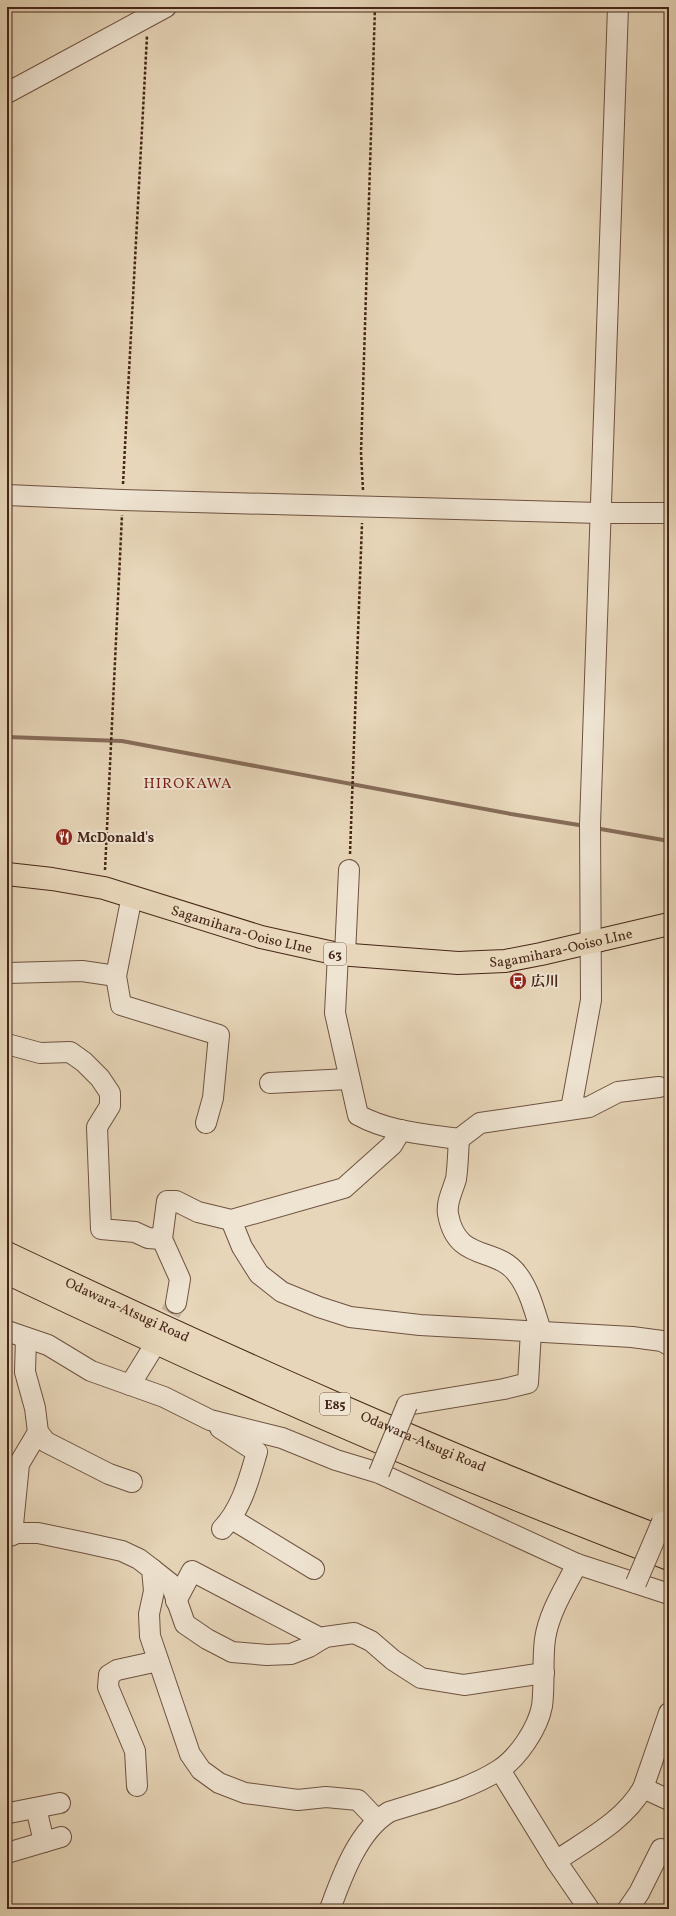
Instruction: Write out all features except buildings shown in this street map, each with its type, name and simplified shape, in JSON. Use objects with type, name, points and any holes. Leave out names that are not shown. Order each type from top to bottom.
[{"type":"main road","name":"Sagamihara-Ooiso LIne","points":[[7,874],[52,879],[104,888],[261,936],[342,954],[458,962],[505,961],[669,924]]},
{"type":"main road","name":"Odawara-Atsugi Road","points":[[7,1253],[139,1315],[378,1423],[583,1508],[667,1525]]},
{"type":"main road","name":"Odawara-Atsugi Road","points":[[7,1273],[128,1331],[372,1440],[577,1524],[669,1559]]},
{"type":"street","points":[[7,93],[149,12],[166,7]]},
{"type":"street","points":[[571,1109],[591,1000],[590,825],[618,7]]},
{"type":"street","points":[[7,495],[122,500],[600,514],[669,513]]},
{"type":"street","points":[[349,870],[342,954],[334,1013],[348,1079],[358,1115],[376,1124],[401,1130],[459,1139],[480,1123],[589,1107],[618,1092],[659,1087]]},
{"type":"street","points":[[132,896],[116,976],[121,1005],[219,1035],[213,1098],[206,1123]]},
{"type":"street","points":[[7,973],[82,971],[116,976]]},
{"type":"street","points":[[7,1044],[40,1053],[70,1052],[84,1062],[100,1078],[110,1093],[110,1106],[97,1127],[101,1229],[135,1232],[148,1238],[162,1239]]},
{"type":"street","points":[[270,1083],[348,1079]]},
{"type":"street","points":[[176,1303],[180,1279],[162,1239],[168,1201],[176,1201],[198,1212],[231,1220],[344,1188],[392,1145],[401,1130]]},
{"type":"street","points":[[379,1473],[407,1405],[504,1389],[528,1383],[536,1331],[531,1300],[518,1274],[506,1264],[468,1248],[458,1240],[448,1213],[450,1194],[456,1179],[459,1139]]},
{"type":"street","points":[[231,1220],[242,1247],[258,1274],[282,1292],[319,1307],[350,1317],[420,1325],[632,1337],[662,1342],[669,1345]]},
{"type":"street","points":[[7,1331],[48,1345],[91,1371],[164,1397],[210,1420],[282,1438],[336,1460],[379,1473],[577,1564],[669,1594]]},
{"type":"street","points":[[26,1338],[25,1372],[36,1408],[38,1432],[46,1442],[109,1474],[132,1482]]},
{"type":"street","points":[[130,1385],[151,1351]]},
{"type":"street","points":[[210,1420],[222,1430],[256,1452],[246,1489],[227,1524],[314,1569]]},
{"type":"street","points":[[10,1536],[19,1464],[38,1432]]},
{"type":"street","points":[[636,1583],[667,1525]]},
{"type":"street","points":[[10,1536],[17,1533],[38,1533],[122,1551],[139,1559],[171,1584],[185,1624],[207,1639],[232,1652],[267,1655],[291,1654],[309,1648],[325,1637],[354,1633],[371,1641],[393,1660],[422,1678],[464,1685],[544,1673]]},
{"type":"street","points":[[330,1909],[342,1878],[364,1836],[376,1820],[388,1812],[478,1782],[500,1770],[513,1759],[530,1736],[542,1707],[545,1639],[552,1612],[577,1564]]},
{"type":"street","points":[[152,1569],[154,1591],[149,1614],[150,1636],[190,1754],[201,1770],[219,1783],[245,1793],[298,1800],[326,1797],[358,1800],[376,1820]]},
{"type":"street","points":[[176,1601],[192,1571],[322,1639]]},
{"type":"street","points":[[136,1786],[135,1750],[108,1687],[109,1675],[117,1670],[158,1661]]},
{"type":"street","points":[[556,1861],[620,1818],[637,1798],[643,1788],[669,1713]]},
{"type":"street","points":[[500,1770],[556,1861],[589,1909]]},
{"type":"street","points":[[643,1788],[669,1800]]},
{"type":"street","points":[[9,1813],[60,1803]]},
{"type":"street","points":[[7,1853],[52,1840],[36,1808]]},
{"type":"street","points":[[628,1909],[639,1893],[661,1849],[669,1853]]},
{"type":"path","points":[[349,870],[360,537],[363,507],[361,453],[375,7]]},
{"type":"path","points":[[104,888],[122,500],[149,12]]},
{"type":"waterway","points":[[7,737],[122,741],[511,814],[585,826]]},
{"type":"waterway","points":[[595,828],[669,841]]},
{"type":"tunnel","points":[[156,1340],[176,1303]]},
{"type":"place","name":"McDonald's","points":[[64,837]]},
{"type":"place","name":"広川","points":[[518,981]]},
{"type":"district","name":"HIROKAWA","points":[[188,783]]}]
